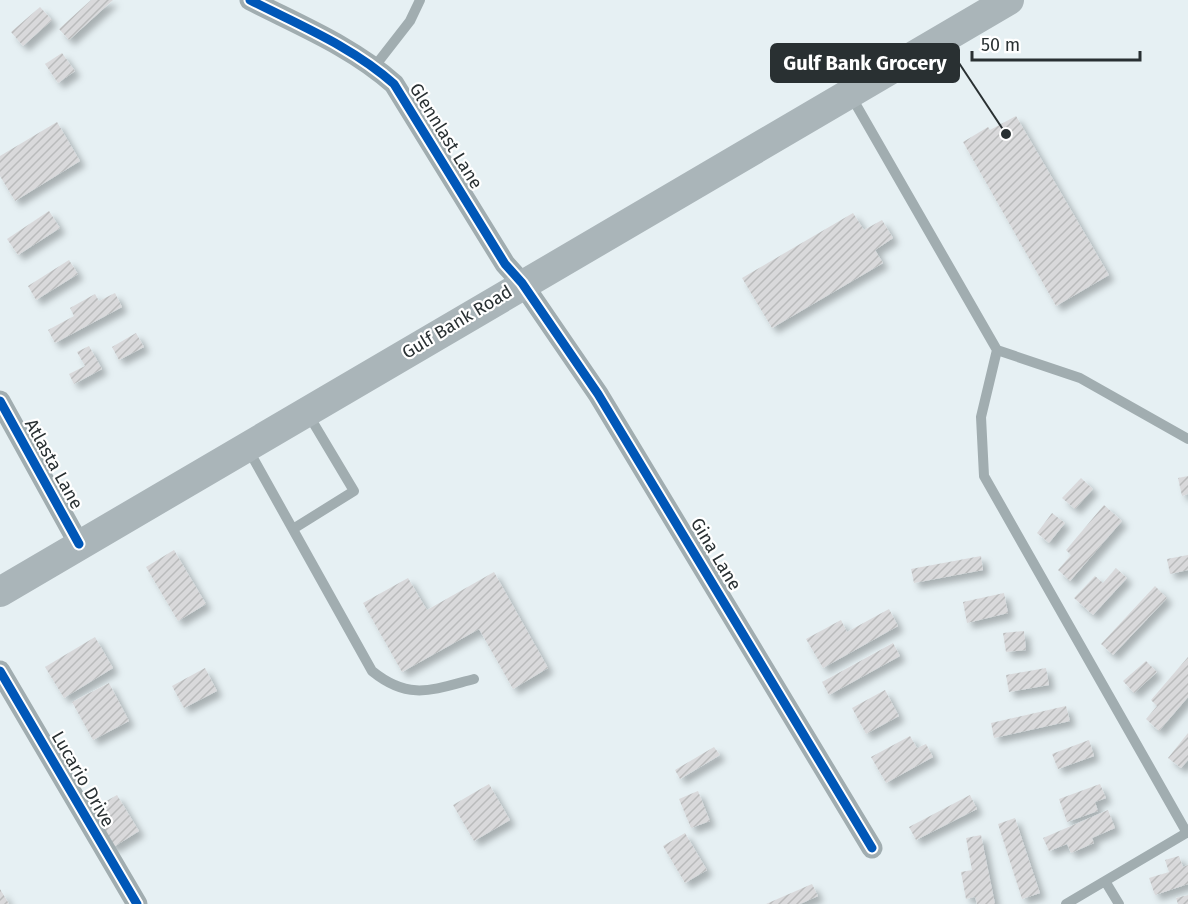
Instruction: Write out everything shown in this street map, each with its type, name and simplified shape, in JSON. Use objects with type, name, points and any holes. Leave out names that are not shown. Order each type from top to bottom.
[{"type":"main road","name":"Gulf Bank Road","points":[[0,592],[992,7]]},
{"type":"street","name":"Glennlast Lane","points":[[250,0],[375,66],[394,84],[505,264],[522,283]]},
{"type":"street","name":"Gina Lane","points":[[522,283],[598,394],[872,848]]},
{"type":"street","name":"Atlasta Lane","points":[[0,400],[79,544]]},
{"type":"street","name":"Lucario Drive","points":[[0,671],[137,904]]},
{"type":"lane","points":[[375,66],[410,21],[420,0]]},
{"type":"lane","points":[[849,93],[998,350],[1080,378],[1188,440]]},
{"type":"lane","points":[[998,350],[981,417],[984,477],[1187,832],[1066,904]]},
{"type":"lane","points":[[292,529],[354,491],[306,411]]},
{"type":"lane","points":[[246,446],[372,671],[403,690],[416,692],[474,679]]},
{"type":"lane","points":[[1105,881],[1119,904]]},
{"type":"building","points":[[91,0],[113,0],[69,40],[59,29]]},
{"type":"building","points":[[40,7],[52,20],[23,46],[11,32]]},
{"type":"building","points":[[62,53],[75,71],[58,83],[45,64]]},
{"type":"building","points":[[1016,116],[1109,275],[1056,306],[963,142],[988,127],[990,130]]},
{"type":"building","points":[[57,122],[80,161],[15,201],[0,176],[0,156]]},
{"type":"building","points":[[49,211],[60,228],[18,255],[7,239]]},
{"type":"building","points":[[853,213],[864,230],[882,220],[893,238],[875,250],[883,263],[772,328],[742,278]]},
{"type":"building","points":[[69,260],[78,274],[36,300],[28,286]]},
{"type":"building","points":[[115,293],[122,307],[55,343],[48,330],[74,316],[70,308],[95,294],[99,301]]},
{"type":"building","points":[[136,333],[144,347],[119,360],[112,347]]},
{"type":"building","points":[[89,346],[102,369],[74,384],[69,374],[85,366],[77,352]]},
{"type":"building","points":[[1188,476],[1188,494],[1182,496],[1178,478]]},
{"type":"building","points":[[1081,478],[1093,489],[1075,509],[1062,498]]},
{"type":"building","points":[[1104,505],[1122,521],[1070,581],[1058,570],[1071,555],[1066,550]]},
{"type":"building","points":[[1052,513],[1065,523],[1049,543],[1037,533]]},
{"type":"building","points":[[174,550],[206,604],[178,621],[146,567]]},
{"type":"building","points":[[1188,555],[1188,570],[1170,574],[1167,559]]},
{"type":"building","points":[[981,556],[983,570],[914,583],[911,569]]},
{"type":"building","points":[[1116,568],[1127,578],[1093,615],[1074,598],[1095,576],[1103,583]]},
{"type":"building","points":[[494,572],[548,668],[513,689],[479,629],[402,672],[363,603],[408,578],[427,610]]},
{"type":"building","points":[[1155,586],[1167,598],[1113,655],[1101,644]]},
{"type":"building","points":[[1004,593],[1008,613],[967,623],[963,602]]},
{"type":"building","points":[[889,609],[898,626],[823,668],[806,639],[841,620],[847,632]]},
{"type":"building","points":[[1024,631],[1026,650],[1006,652],[1003,633]]},
{"type":"building","points":[[95,637],[113,668],[64,698],[45,667]]},
{"type":"building","points":[[893,643],[900,656],[829,695],[822,682]]},
{"type":"building","points":[[1188,657],[1188,697],[1159,731],[1146,719],[1157,706],[1151,700]]},
{"type":"building","points":[[1146,661],[1157,672],[1134,693],[1123,681]]},
{"type":"building","points":[[205,668],[217,691],[184,708],[172,686]]},
{"type":"building","points":[[1046,668],[1049,685],[1009,692],[1006,675]]},
{"type":"building","points":[[109,683],[129,721],[93,740],[72,702]]},
{"type":"building","points":[[885,690],[899,716],[866,734],[852,708]]},
{"type":"building","points":[[1066,706],[1070,721],[994,738],[991,723]]},
{"type":"building","points":[[1188,733],[1188,760],[1181,768],[1168,758]]},
{"type":"building","points":[[910,736],[917,748],[926,744],[933,757],[886,783],[871,757]]},
{"type":"building","points":[[1089,740],[1094,756],[1058,769],[1052,754]]},
{"type":"building","points":[[714,747],[720,755],[680,779],[675,770]]},
{"type":"building","points":[[489,784],[510,820],[474,841],[453,805]]},
{"type":"building","points":[[1100,784],[1106,798],[1095,802],[1098,811],[1067,822],[1059,799]]},
{"type":"building","points":[[698,791],[710,821],[691,828],[679,799]]},
{"type":"building","points":[[117,795],[139,831],[112,848],[89,811]]},
{"type":"building","points":[[970,795],[977,809],[916,840],[909,827]]},
{"type":"building","points":[[1108,810],[1115,828],[1092,838],[1094,843],[1071,853],[1067,844],[1049,851],[1043,838]]},
{"type":"building","points":[[1015,818],[1040,893],[1022,899],[998,824]]},
{"type":"building","points":[[685,833],[707,870],[685,883],[663,846]]},
{"type":"building","points":[[981,835],[995,904],[977,904],[975,897],[966,899],[961,872],[972,870],[966,838]]},
{"type":"building","points":[[1179,856],[1183,867],[1188,865],[1188,884],[1155,895],[1149,878],[1169,872],[1165,860]]},
{"type":"building","points":[[812,884],[818,896],[800,904],[766,904]]},
{"type":"building","points":[[0,889],[9,904],[0,904]]},
{"type":"building","points":[[1188,895],[1188,904],[1178,904],[1176,898]]},
{"type":"cycle path","points":[[250,0],[343,48],[394,84],[505,264],[522,283],[598,394],[872,848]]},
{"type":"cycle path","points":[[0,401],[79,544]]},
{"type":"cycle path","points":[[0,671],[137,904]]},
{"type":"place","name":"Gulf Bank Grocery","points":[[1006,134]]}]
